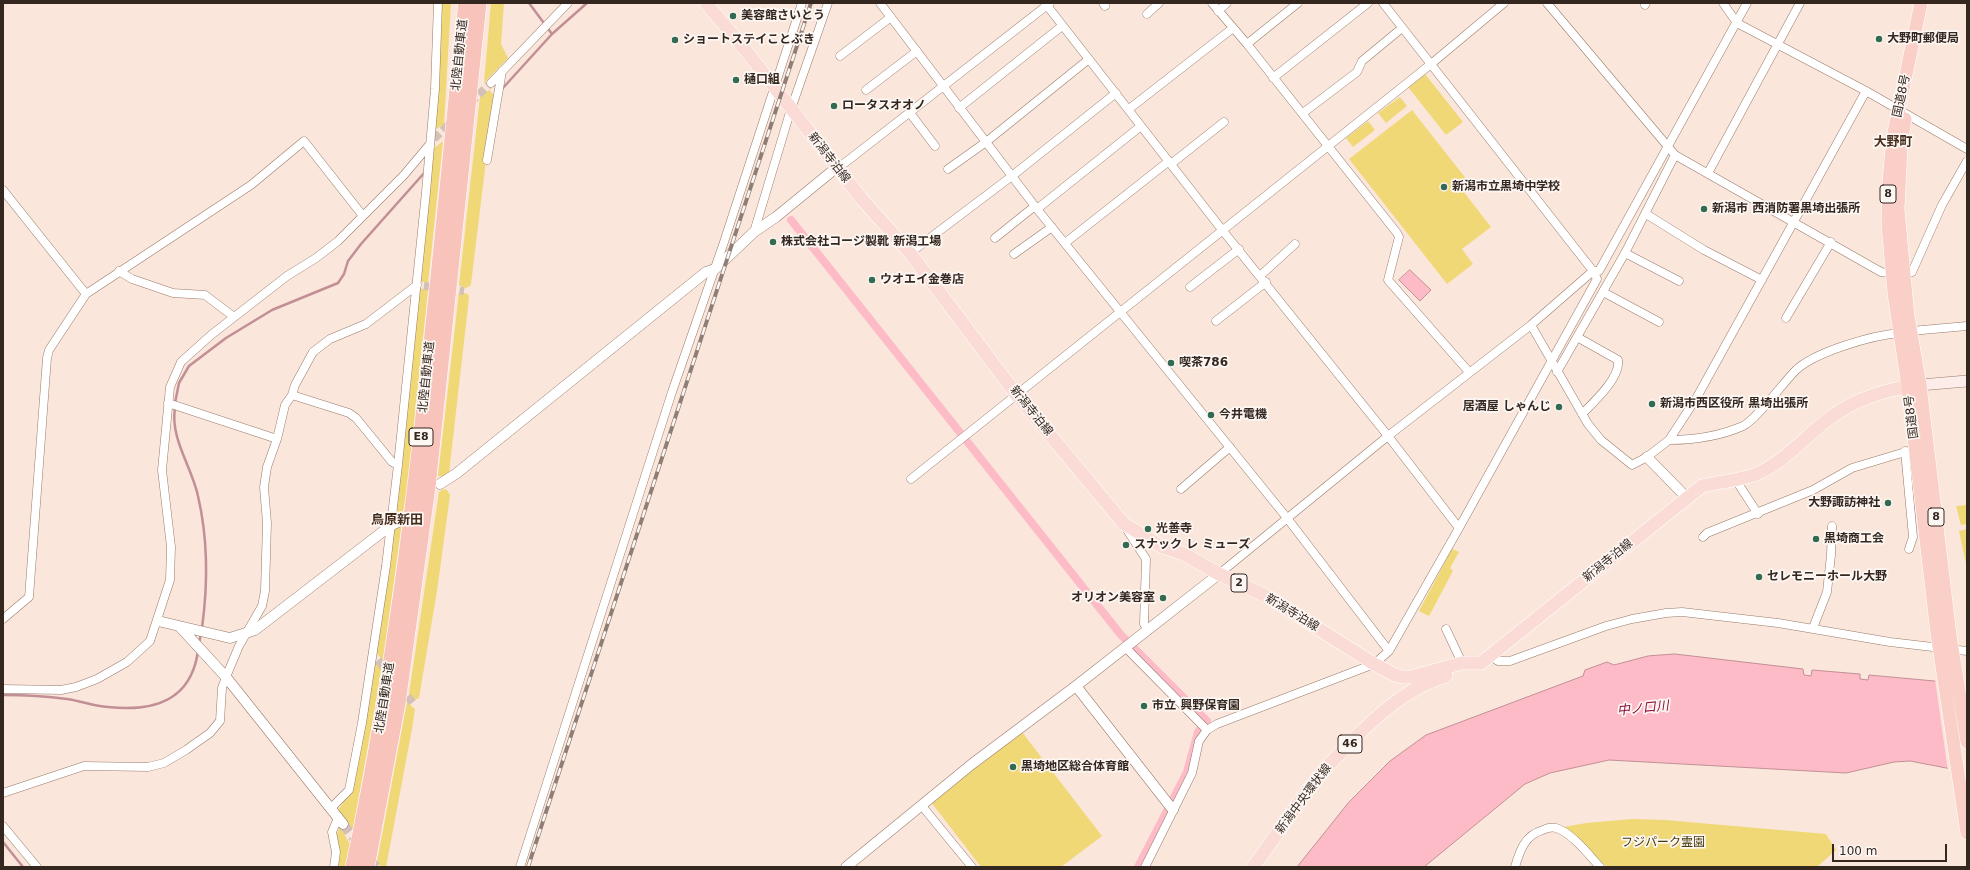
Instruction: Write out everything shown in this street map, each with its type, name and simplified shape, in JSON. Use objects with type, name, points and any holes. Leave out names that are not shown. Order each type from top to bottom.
[{"type":"highway","name":"北陸自動車道","points":[[354,867],[385,702],[407,546],[430,352],[466,3]]},
{"type":"highway","name":"北陸自動車道","points":[[367,867],[398,703],[420,550],[442,370],[479,3]]},
{"type":"highway","name":"国道8号","points":[[1903,113],[1921,3]]},
{"type":"highway","name":"国道8号","points":[[1930,3],[1903,113],[1893,137],[1889,182],[1888,224],[1898,274],[1905,332],[1967,742]]},
{"type":"highway","name":"国道8号","points":[[1914,386],[1910,450],[1966,828]]},
{"type":"main road","name":"新潟寺泊線","points":[[706,3],[774,87],[836,168],[910,253],[1016,394],[1124,524],[1163,547],[1184,554],[1219,574],[1270,598],[1374,664],[1403,677],[1419,675],[1462,663],[1486,660],[1686,497],[1702,486],[1740,479],[1759,473],[1776,464],[1830,418],[1846,407],[1868,396],[1914,386]]},
{"type":"main road","points":[[1914,386],[1967,381]]},
{"type":"main road","name":"新潟中央環状線","points":[[1253,867],[1308,790],[1335,758],[1376,718],[1405,694],[1415,688],[1486,660]]},
{"type":"street","points":[[330,809],[349,790],[362,723],[386,566],[420,285],[436,89],[438,3]]},
{"type":"street","points":[[491,83],[568,3]]},
{"type":"street","points":[[520,867],[672,392],[715,269],[802,3]]},
{"type":"street","points":[[754,232],[791,109],[828,3]]},
{"type":"street","points":[[880,3],[945,86],[959,108],[1036,208],[1287,518],[1389,651]]},
{"type":"street","points":[[1147,14],[1159,3]]},
{"type":"street","points":[[1212,3],[1247,44],[1397,233],[1399,237],[1388,280],[1469,372]]},
{"type":"street","points":[[1218,10],[1228,3]]},
{"type":"street","points":[[1247,44],[1298,3]]},
{"type":"street","points":[[1273,78],[1368,3]]},
{"type":"street","points":[[1145,867],[1192,773],[1199,741],[1207,730],[1217,724],[1374,664],[1389,651],[1597,279],[1593,271],[1383,3]]},
{"type":"street","points":[[911,479],[1431,64],[1504,3]]},
{"type":"street","points":[[1547,3],[1675,155],[1831,242],[1881,272],[1909,275],[1915,268],[1942,205],[1967,161]]},
{"type":"street","points":[[1723,3],[1736,23],[1866,92],[1967,149]]},
{"type":"street","points":[[846,867],[972,764],[1076,686],[1219,574],[1388,436],[1531,325],[1593,271],[1599,271],[1747,3]]},
{"type":"street","points":[[1708,174],[1800,3]]},
{"type":"street","points":[[440,484],[456,473],[706,272],[715,269],[754,232],[776,217],[836,168],[846,162],[945,86],[1048,4],[1062,26],[1223,230],[1261,275],[1459,528]]},
{"type":"street","points":[[840,56],[891,17]]},
{"type":"street","points":[[959,108],[1062,26]]},
{"type":"street","points":[[1129,109],[1233,28]]},
{"type":"street","points":[[1303,114],[1357,72],[1362,61],[1402,28]]},
{"type":"street","points":[[866,90],[917,51]]},
{"type":"street","points":[[948,169],[986,142],[1088,59]]},
{"type":"street","points":[[487,160],[502,71]]},
{"type":"street","points":[[1531,325],[1582,414],[1601,440],[1632,465],[1647,457],[1669,440],[1697,397],[1866,92]]},
{"type":"street","points":[[910,253],[1012,176],[1116,93]]},
{"type":"street","points":[[910,113],[935,146]]},
{"type":"street","points":[[1065,243],[1224,122]]},
{"type":"street","points":[[995,238],[1141,126]]},
{"type":"street","points":[[3,619],[29,597],[47,358],[49,350],[86,294],[251,185],[304,141],[363,216]]},
{"type":"street","points":[[3,689],[61,690],[76,687],[96,679],[127,662],[140,652],[150,641],[158,621],[170,580],[171,547],[162,470],[170,387],[181,362],[234,317],[287,276],[316,258],[338,241],[404,175],[432,142]]},
{"type":"street","points":[[1557,372],[1626,253],[1675,155]]},
{"type":"street","points":[[3,190],[86,294]]},
{"type":"street","points":[[1646,214],[1704,250],[1762,280]]},
{"type":"street","points":[[1014,254],[1052,227]]},
{"type":"street","points":[[1786,318],[1831,242]]},
{"type":"street","points":[[1261,275],[1295,244]]},
{"type":"street","points":[[1190,287],[1239,249]]},
{"type":"street","points":[[1626,253],[1679,281]]},
{"type":"street","points":[[119,271],[132,279],[173,293],[205,296],[234,317]]},
{"type":"street","points":[[1216,321],[1266,282]]},
{"type":"street","points":[[3,793],[84,766],[148,767],[164,762],[186,750],[210,733],[220,721],[222,688],[246,632],[262,606],[265,592],[267,523],[264,487],[267,467],[277,440],[285,405],[292,395],[295,385],[313,352],[330,339],[366,324],[420,285]]},
{"type":"street","points":[[1603,292],[1659,322]]},
{"type":"street","points":[[1669,440],[1709,436],[1744,425],[1797,369],[1815,359],[1849,344],[1889,334],[1967,326]]},
{"type":"street","points":[[1577,337],[1618,360],[1619,364],[1607,387],[1582,414]]},
{"type":"street","points":[[292,395],[349,412],[356,418],[392,462],[398,465]]},
{"type":"street","points":[[168,403],[277,440]]},
{"type":"street","points":[[1180,489],[1230,447]]},
{"type":"street","points":[[1703,537],[1707,533],[1758,514],[1813,490],[1852,468],[1910,450],[1913,537],[1909,549]]},
{"type":"street","points":[[1647,457],[1686,497]]},
{"type":"street","points":[[1740,479],[1739,485],[1758,514]]},
{"type":"street","points":[[158,621],[230,638],[255,630],[390,526],[400,520]]},
{"type":"street","points":[[1124,524],[1146,558],[1144,624],[1148,629]]},
{"type":"street","points":[[1813,628],[1827,592],[1831,556],[1832,526]]},
{"type":"street","points":[[1486,660],[1510,662],[1606,626],[1632,618],[1666,613],[1711,615],[1813,628],[1954,655],[1967,651]]},
{"type":"street","points":[[180,626],[226,677],[341,821],[332,832],[336,852],[334,867]]},
{"type":"street","points":[[1446,629],[1462,663]]},
{"type":"street","points":[[1125,647],[1207,730]]},
{"type":"street","points":[[1076,686],[1174,810]]},
{"type":"street","points":[[922,806],[972,867]]},
{"type":"street","points":[[3,826],[37,867]]},
{"type":"street","points":[[1515,867],[1519,853],[1526,839],[1535,832],[1555,828],[1566,833],[1600,867]]},
{"type":"green space","points":[[441,3],[451,3],[444,124],[435,130]]},
{"type":"green space","points":[[491,3],[504,3],[501,44],[508,58],[484,83]]},
{"type":"green space","points":[[1425,74],[1463,122],[1446,135],[1408,87]]},
{"type":"green space","points":[[489,90],[494,95],[471,284],[466,288],[459,285],[480,97]]},
{"type":"green space","points":[[1400,97],[1407,106],[1386,123],[1378,113]]},
{"type":"green space","points":[[1412,110],[1471,185],[1463,191],[1491,227],[1462,249],[1473,264],[1447,284],[1349,159]]},
{"type":"green space","points":[[1368,121],[1375,130],[1353,147],[1346,138]]},
{"type":"green space","points":[[443,141],[428,284],[421,281],[432,150]]},
{"type":"green space","points":[[419,288],[428,290],[406,501],[402,514],[397,513],[395,505]]},
{"type":"green space","points":[[459,292],[468,294],[469,298],[449,473],[445,477],[438,476]]},
{"type":"green space","points":[[444,489],[447,490],[450,495],[437,591],[419,698],[414,700],[409,694],[439,492]]},
{"type":"green space","points":[[1967,505],[1967,524],[1961,525],[1956,506]]},
{"type":"green space","points":[[402,522],[383,660],[375,652],[393,530]]},
{"type":"green space","points":[[1967,529],[1967,568],[1959,531]]},
{"type":"green space","points":[[1452,549],[1459,552],[1450,568],[1453,571],[1429,616],[1419,611]]},
{"type":"green space","points":[[373,659],[382,669],[353,829],[338,810],[351,791]]},
{"type":"green space","points":[[407,702],[415,709],[412,729],[386,867],[382,867],[377,862]]},
{"type":"green space","name":"黒埼地区総合体育館","points":[[1022,732],[1102,836],[1061,867],[981,867],[931,802]]},
{"type":"green space","name":"フジパーク霊園","points":[[1632,819],[1665,820],[1826,834],[1836,850],[1817,867],[1607,867],[1564,827],[1586,823]]},
{"type":"green space","points":[[340,827],[351,846],[346,867],[337,867],[336,836]]},
{"type":"water","points":[[1410,270],[1431,290],[1420,301],[1399,280]]},
{"type":"water","name":"中ノ口川","points":[[1675,654],[1803,669],[1804,675],[1811,676],[1812,670],[1860,674],[1860,679],[1868,680],[1869,675],[1967,684],[1967,772],[1910,761],[1894,762],[1846,773],[1609,760],[1550,773],[1525,784],[1424,867],[1297,867],[1349,802],[1390,761],[1426,735],[1583,676],[1585,670],[1607,662],[1614,665],[1648,656]]},
{"type":"pier","points":[[1935,679],[1967,682],[1967,774],[1948,771]]},
{"type":"waterway","points":[[529,3],[552,34]]},
{"type":"waterway","points":[[502,89],[552,34],[587,3]]},
{"type":"waterway","points":[[175,403],[179,383],[189,366],[226,338],[272,310],[338,283],[344,274],[348,261],[361,244],[425,172]]},
{"type":"waterway","points":[[791,220],[1121,635],[1207,721],[1198,732],[1187,772],[1138,867]]},
{"type":"waterway","points":[[175,408],[174,419],[178,442],[195,485],[204,529],[206,578],[202,628]]},
{"type":"waterway","points":[[199,644],[201,633]]},
{"type":"waterway","points":[[3,695],[59,698],[103,706],[125,708],[155,705],[168,700],[179,692],[187,682],[194,668],[198,651]]},
{"type":"waterway","points":[[3,842],[23,867]]},
{"type":"tunnel","points":[[470,103],[491,83]]},
{"type":"tunnel","points":[[434,139],[453,120]]},
{"type":"tunnel","points":[[424,286],[464,291]]},
{"type":"tunnel","points":[[378,660],[389,673]]},
{"type":"tunnel","points":[[400,687],[413,703]]},
{"type":"tunnel","points":[[343,824],[376,867]]},
{"type":"railway","points":[[528,867],[811,3]]},
{"type":"place","name":"美容館さいとう","points":[[733,16]]},
{"type":"place","name":"大野町郵便局","points":[[1879,39]]},
{"type":"place","name":"ショートステイことぶき","points":[[675,40]]},
{"type":"place","name":"樋口組","points":[[736,80]]},
{"type":"place","name":"ロータスオオノ","points":[[834,106]]},
{"type":"place","name":"新潟市立黒埼中学校","points":[[1444,187]]},
{"type":"place","name":"新潟市 西消防署黒埼出張所","points":[[1704,209]]},
{"type":"place","name":"株式会社コージ製靴 新潟工場","points":[[773,242]]},
{"type":"place","name":"ウオエイ金巻店","points":[[872,280]]},
{"type":"place","name":"喫茶786","points":[[1171,363]]},
{"type":"place","name":"新潟市西区役所 黒埼出張所","points":[[1652,404]]},
{"type":"place","name":"居酒屋 しゃんじ","points":[[1559,407]]},
{"type":"place","name":"今井電機","points":[[1211,415]]},
{"type":"place","name":"大野諏訪神社","points":[[1888,503]]},
{"type":"place","name":"光善寺","points":[[1148,529]]},
{"type":"place","name":"黒埼商工会","points":[[1816,539]]},
{"type":"place","name":"スナック レ ミューズ","points":[[1126,545]]},
{"type":"place","name":"セレモニーホール大野","points":[[1759,577]]},
{"type":"place","name":"オリオン美容室","points":[[1163,598]]},
{"type":"place","name":"市立 興野保育園","points":[[1144,706]]},
{"type":"place","name":"黒埼地区総合体育館","points":[[1013,767]]},
{"type":"district","name":"大野町","points":[[1893,143]]},
{"type":"district","name":"鳥原新田","points":[[397,521]]}]
